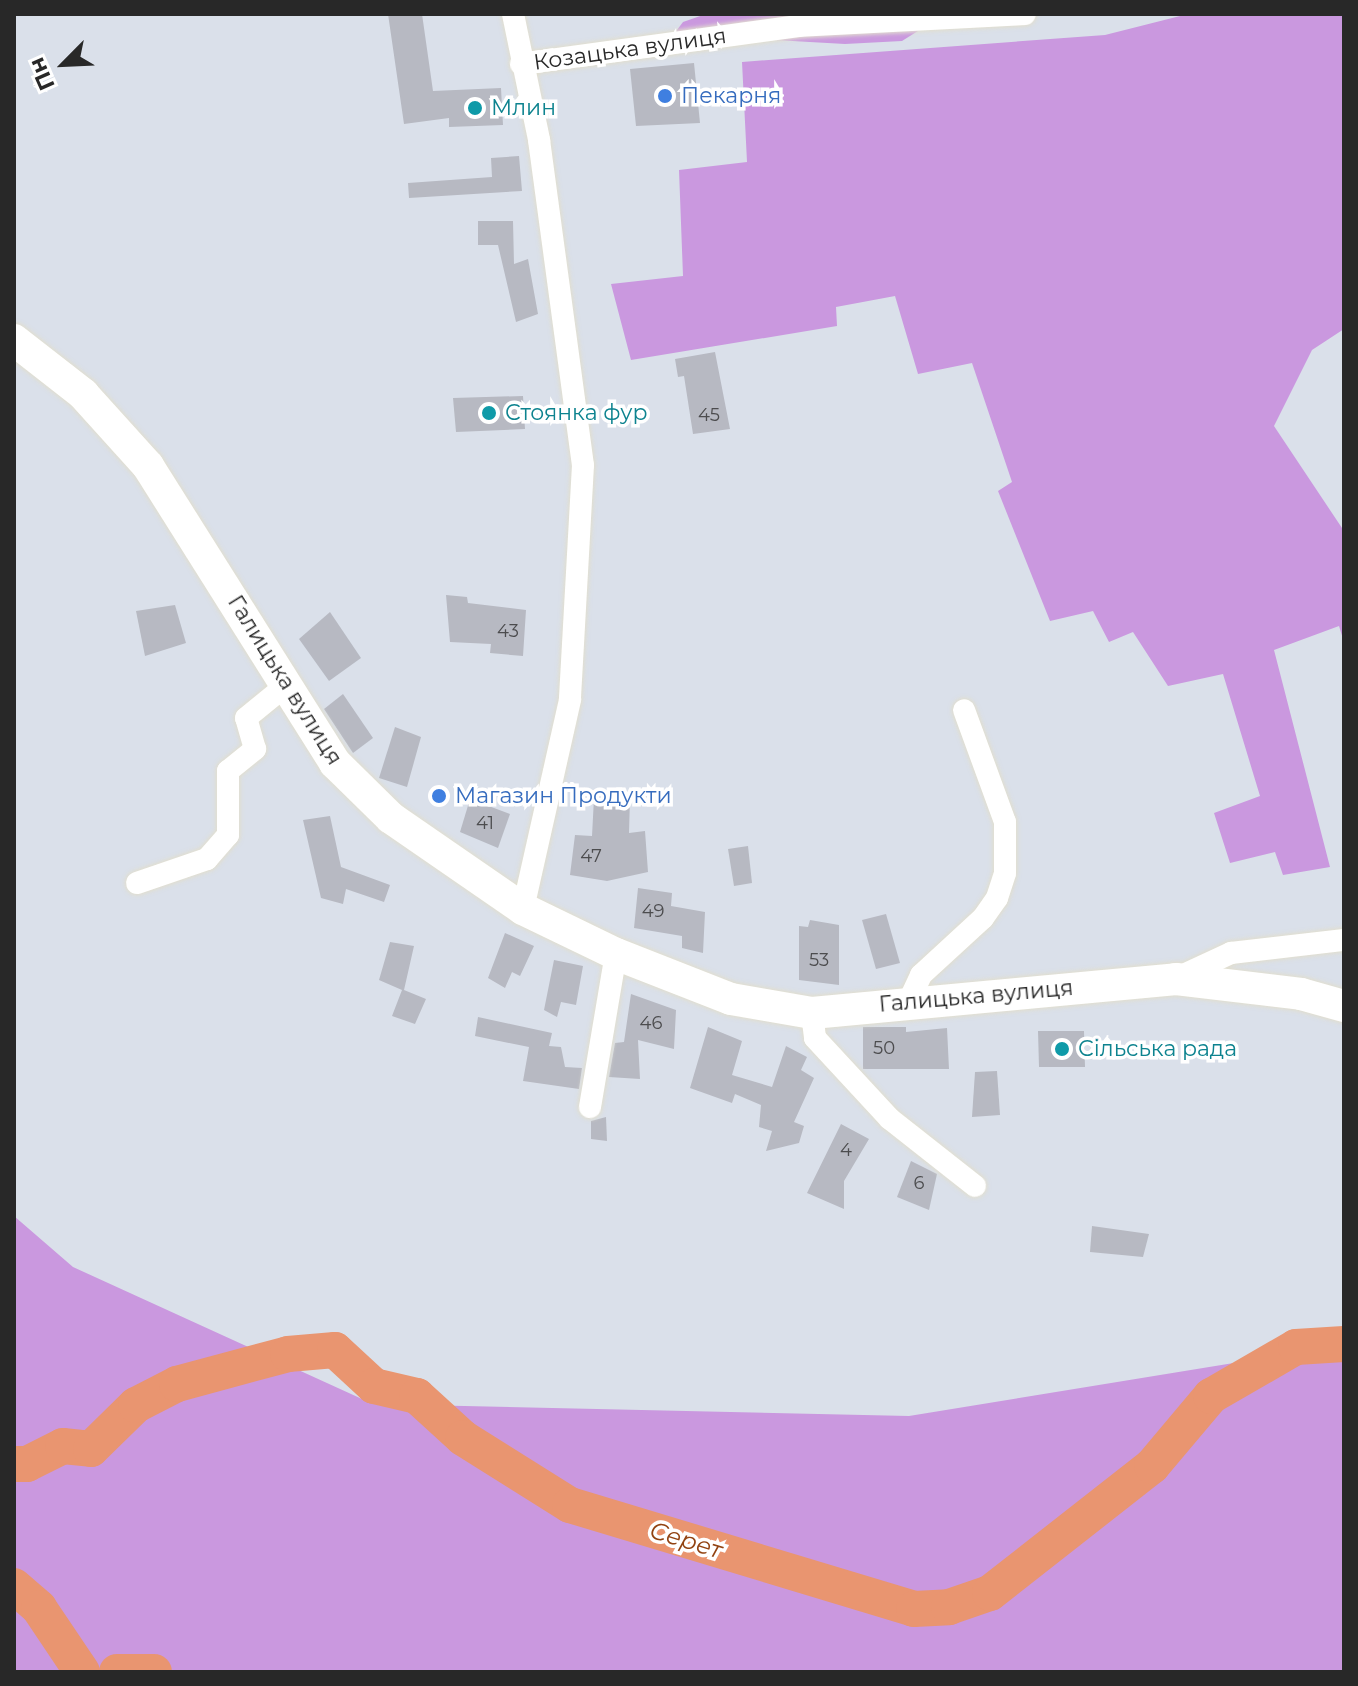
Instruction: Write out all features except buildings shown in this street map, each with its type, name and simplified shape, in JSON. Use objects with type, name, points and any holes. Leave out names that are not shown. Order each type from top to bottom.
[{"type":"main road","name":"Галицька вулиця","points":[[14,340],[83,394],[148,466],[284,687],[335,763],[391,818],[523,909],[616,954],[731,999],[812,1013],[909,1001],[1176,979],[1301,994],[1344,1006]]},
{"type":"street","points":[[513,14],[539,140],[583,465],[570,700],[523,909]]},
{"type":"street","name":"Козацька вулиця","points":[[521,64],[798,26],[1025,14]]},
{"type":"street","points":[[137,883],[207,859],[228,835],[228,771],[255,749],[246,718],[284,687]]},
{"type":"street","points":[[909,1001],[921,975],[983,918],[997,898],[1005,873],[1005,822],[964,710]]},
{"type":"street","points":[[1176,979],[1231,953],[1344,940]]},
{"type":"street","points":[[590,1107],[616,954]]},
{"type":"street","points":[[812,1013],[815,1038],[890,1119],[975,1186]]},
{"type":"shaded area","points":[[706,14],[918,14],[921,29],[902,41],[845,44],[674,34],[683,22]]},
{"type":"shaded area","points":[[1188,14],[1344,14],[1344,329],[1312,350],[1274,426],[1344,531],[1344,642],[1339,626],[1274,650],[1330,867],[1283,875],[1275,852],[1230,863],[1214,813],[1260,796],[1223,674],[1168,686],[1133,632],[1109,642],[1093,611],[1050,621],[998,491],[1012,482],[972,363],[918,374],[895,296],[836,307],[837,326],[631,360],[611,284],[683,276],[679,170],[747,162],[742,62],[1105,35]]},
{"type":"shaded area","points":[[14,1216],[73,1267],[373,1404],[909,1416],[1344,1345],[1344,1672],[14,1672]]},
{"type":"waterway","name":"Серет","points":[[14,1464],[27,1464],[63,1446],[91,1449],[136,1405],[177,1384],[288,1354],[335,1350],[374,1386],[417,1396],[463,1438],[570,1505],[914,1609],[949,1607],[990,1593],[1152,1466],[1211,1396],[1296,1347],[1344,1344]]},
{"type":"waterway","name":"Серет","points":[[14,1586],[39,1608],[82,1672]]},
{"type":"waterway","name":"Серет","points":[[117,1672],[154,1672]]},
{"type":"place","name":"Пекарня","points":[[665,96]]},
{"type":"place","name":"Млин","points":[[475,108]]},
{"type":"place","name":"Стоянка фур","points":[[489,413]]},
{"type":"place","name":"Магазин Продукти","points":[[439,796]]},
{"type":"place","name":"Сільська рада","points":[[1062,1049]]}]
